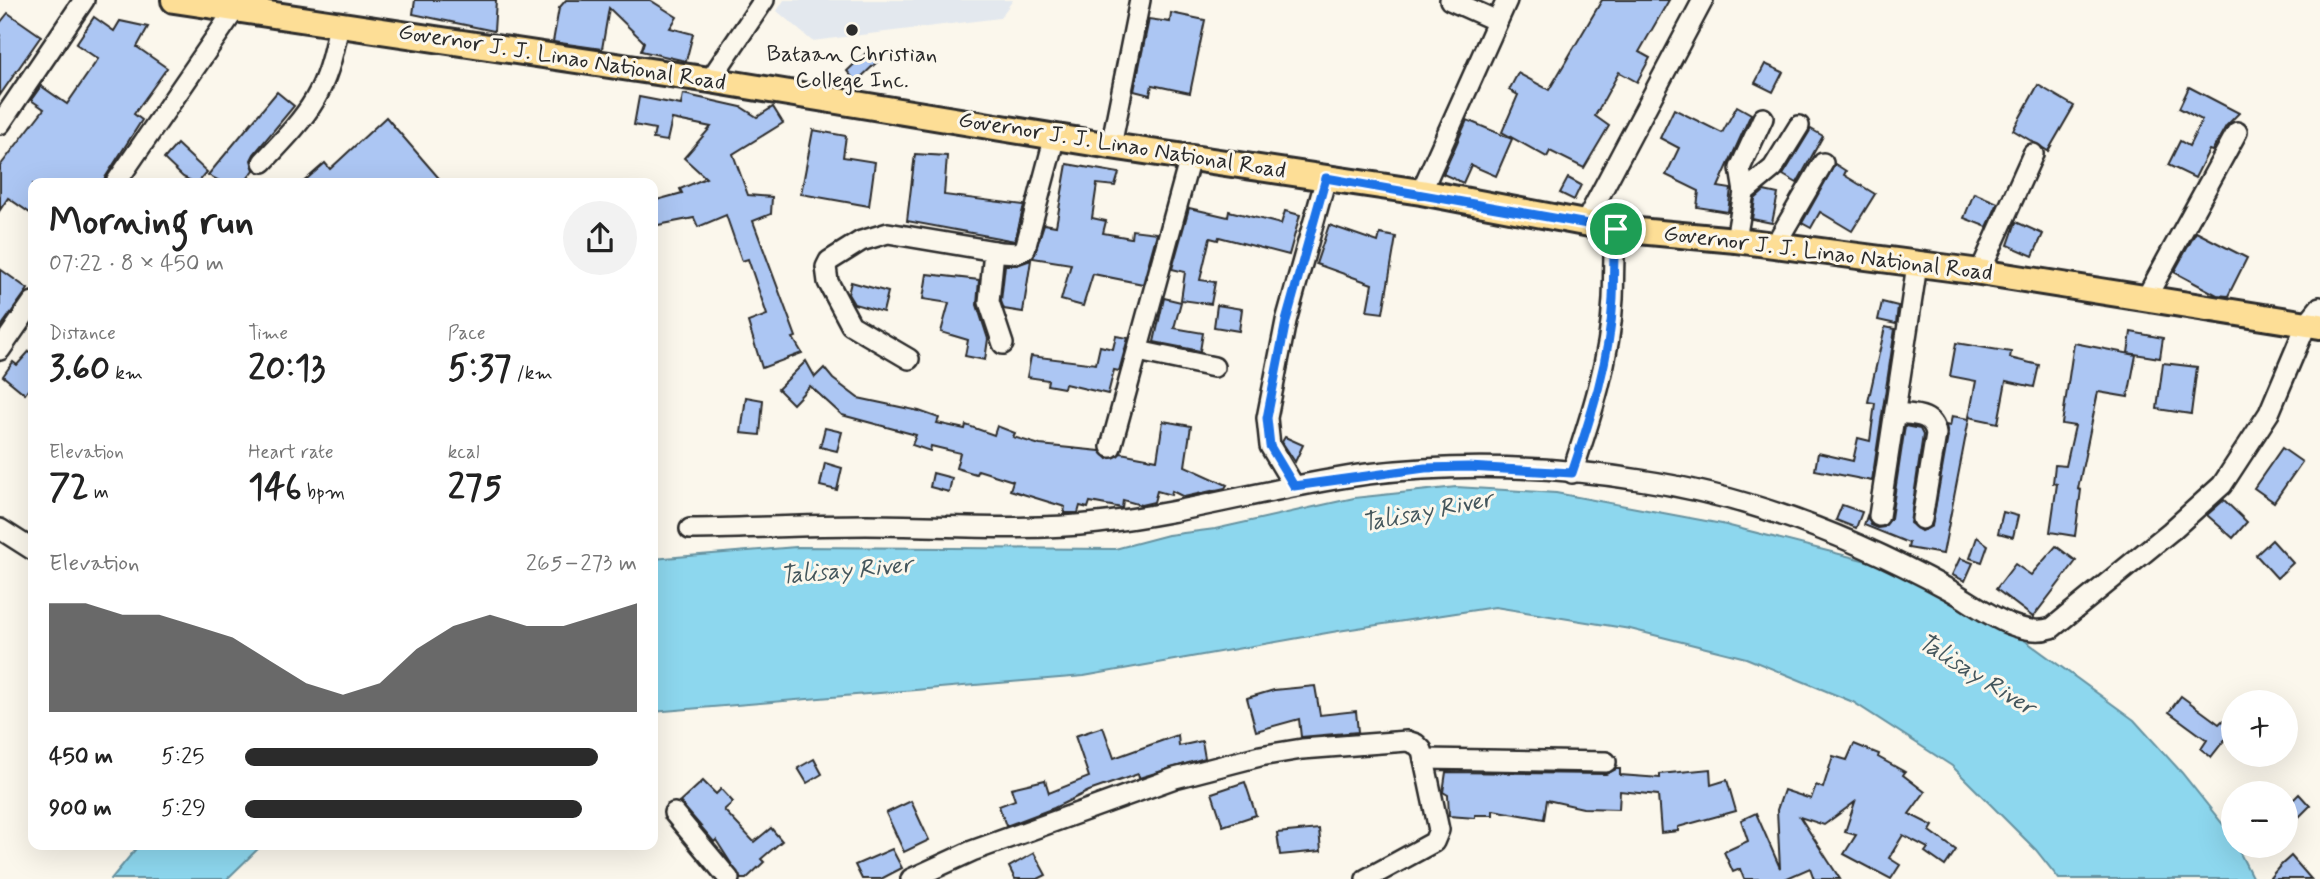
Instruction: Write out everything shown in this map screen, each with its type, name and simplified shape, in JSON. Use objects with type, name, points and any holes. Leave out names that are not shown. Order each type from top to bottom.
[{"type":"main road","name":"Governor J. J. Linao National Road","points":[[174,0],[710,80],[1111,146],[1420,192],[1616,229],[1776,245],[2146,298],[2316,319]]},
{"type":"street","points":[[0,124],[84,0]]},
{"type":"street","points":[[710,80],[764,0]]},
{"type":"street","points":[[1111,146],[1140,0]]},
{"type":"street","points":[[1450,0],[1497,21]]},
{"type":"street","points":[[1420,192],[1507,0]]},
{"type":"street","points":[[1585,223],[1703,0]]},
{"type":"street","points":[[119,178],[236,8]]},
{"type":"street","points":[[263,162],[301,124],[314,105],[333,57],[339,24]]},
{"type":"street","points":[[1736,240],[1744,192],[1740,168],[1763,118]]},
{"type":"street","points":[[1744,192],[1773,168],[1799,126]]},
{"type":"street","points":[[2146,298],[2237,132]]},
{"type":"street","points":[[909,359],[851,325],[828,282],[826,267],[829,261],[861,241],[888,233],[994,251],[1017,253],[1026,249],[1055,136]]},
{"type":"street","points":[[1979,272],[2033,154]]},
{"type":"street","points":[[1111,447],[1190,158]]},
{"type":"street","points":[[1776,245],[1823,163]]},
{"type":"street","points":[[1294,486],[1270,446],[1267,418],[1286,321],[1326,178]]},
{"type":"street","points":[[1572,473],[1598,392],[1613,299],[1612,255],[1616,229]]},
{"type":"street","points":[[994,251],[989,302],[1003,344]]},
{"type":"street","points":[[1879,516],[1917,265]]},
{"type":"street","points":[[0,350],[28,309]]},
{"type":"street","points":[[690,530],[1096,523],[1192,509],[1294,486],[1425,468],[1468,467],[1572,473],[1653,482],[1763,508],[1806,522],[1933,581],[2010,624],[2039,632],[2052,628],[2171,531],[2222,485],[2269,413],[2316,319]]},
{"type":"street","points":[[1138,351],[1213,367]]},
{"type":"street","points":[[1896,413],[1925,417],[1935,426],[1922,519]]},
{"type":"street","points":[[0,529],[28,547]]},
{"type":"street","points":[[911,879],[972,851],[1175,778],[1261,756],[1302,749],[1407,741],[1416,744],[1424,759],[1438,830],[1434,842],[1366,879]]},
{"type":"street","points":[[1424,759],[1606,762]]},
{"type":"street","points":[[674,813],[729,879]]},
{"type":"shaded area","name":"Bataan Christian College Inc.","points":[[784,0],[1013,0],[1000,18],[812,41],[777,11]]},
{"type":"water","name":"Talisay River","points":[[1456,487],[1556,493],[1722,524],[1894,568],[2005,626],[2134,720],[2182,773],[2221,822],[2221,858],[2242,858],[2253,879],[2059,879],[2036,850],[1952,766],[1853,702],[1746,658],[1630,629],[1495,607],[1338,631],[1084,676],[658,712],[658,559],[796,547],[1115,549],[1168,535],[1215,529],[1354,498]]},
{"type":"water","points":[[135,850],[257,850],[227,879],[111,879]]},
{"type":"building","points":[[415,0],[496,0],[494,31],[413,14]]},
{"type":"building","points":[[566,0],[650,0],[677,17],[670,28],[693,34],[686,61],[641,51],[644,42],[609,8],[602,49],[553,42],[559,8]]},
{"type":"building","points":[[1602,0],[1669,0],[1639,52],[1650,58],[1637,82],[1619,72],[1595,116],[1609,126],[1584,168],[1550,151],[1547,157],[1502,132],[1518,95],[1509,90],[1518,73],[1549,90]]},
{"type":"building","points":[[8,13],[41,36],[0,95],[0,23]]},
{"type":"building","points":[[1171,13],[1205,20],[1190,93],[1152,85],[1150,95],[1134,91],[1149,19],[1170,22]]},
{"type":"building","points":[[94,17],[114,31],[120,21],[148,27],[137,47],[167,68],[134,114],[142,120],[105,178],[28,178],[28,212],[8,198],[0,210],[0,166],[44,109],[31,100],[41,86],[67,104],[98,59],[76,44]]},
{"type":"building","points":[[867,52],[877,62],[856,82],[847,71]]},
{"type":"building","points":[[1765,64],[1783,72],[1773,92],[1755,83]]},
{"type":"building","points":[[2038,85],[2074,106],[2048,151],[2013,130]]},
{"type":"building","points":[[2189,87],[2239,113],[2226,126],[2212,151],[2209,150],[2195,178],[2168,165],[2180,141],[2189,146],[2202,120],[2179,108]]},
{"type":"building","points":[[277,92],[294,106],[254,154],[251,160],[254,170],[248,178],[214,178],[208,175]]},
{"type":"building","points":[[683,94],[741,107],[757,117],[773,107],[783,123],[733,154],[748,195],[772,197],[771,214],[753,221],[796,337],[793,338],[802,353],[762,368],[748,322],[767,315],[748,259],[742,261],[726,215],[698,227],[694,218],[658,225],[658,200],[682,193],[680,189],[706,178],[684,158],[711,127],[672,119],[667,141],[653,139],[655,129],[634,125],[639,97],[681,105]]},
{"type":"building","points":[[1737,106],[1751,114],[1718,187],[1731,189],[1728,212],[1697,207],[1699,191],[1666,175],[1679,148],[1660,138],[1674,109],[1722,133]]},
{"type":"building","points":[[386,117],[439,178],[308,178],[325,163],[330,169]]},
{"type":"building","points":[[1467,120],[1512,139],[1496,176],[1471,165],[1463,183],[1443,174]]},
{"type":"building","points":[[1811,129],[1823,136],[1797,183],[1783,175]]},
{"type":"building","points":[[813,130],[846,136],[843,157],[875,162],[869,206],[801,194]]},
{"type":"building","points":[[177,144],[207,172],[202,178],[185,178],[164,159]]},
{"type":"building","points":[[915,154],[947,156],[944,195],[1024,205],[1015,241],[907,221]]},
{"type":"building","points":[[1067,164],[1119,173],[1115,186],[1097,184],[1092,218],[1106,221],[1103,233],[1131,238],[1132,230],[1157,233],[1143,284],[1093,274],[1083,306],[1061,300],[1071,264],[1033,258],[1044,224],[1056,226]]},
{"type":"building","points":[[1835,164],[1846,171],[1844,175],[1875,194],[1852,231],[1820,212],[1811,228],[1802,223]]},
{"type":"building","points":[[1568,178],[1581,185],[1574,200],[1560,193]]},
{"type":"building","points":[[1764,191],[1778,194],[1772,223],[1752,219],[1755,199]]},
{"type":"building","points":[[1974,193],[1998,203],[1987,227],[1964,218]]},
{"type":"building","points":[[1189,208],[1228,217],[1229,211],[1281,224],[1285,211],[1300,215],[1289,255],[1219,237],[1218,240],[1210,238],[1200,280],[1215,282],[1211,304],[1181,300],[1185,272],[1172,269]]},
{"type":"building","points":[[2016,222],[2043,234],[2033,256],[2008,245]]},
{"type":"building","points":[[1329,225],[1378,242],[1380,234],[1396,237],[1383,313],[1367,311],[1372,284],[1316,264]]},
{"type":"building","points":[[2196,232],[2247,258],[2228,296],[2217,295],[2174,272]]},
{"type":"building","points":[[1031,260],[1023,312],[1004,309],[1001,301],[1005,265],[1017,265]]},
{"type":"building","points":[[0,269],[28,289],[0,328]]},
{"type":"building","points":[[927,274],[979,280],[977,305],[988,339],[985,360],[965,356],[968,340],[941,332],[949,303],[923,299]]},
{"type":"building","points":[[851,282],[888,292],[883,312],[854,304],[848,294]]},
{"type":"building","points":[[1164,298],[1181,302],[1174,328],[1203,333],[1200,351],[1154,342]]},
{"type":"building","points":[[1882,302],[1898,306],[1896,324],[1878,320]]},
{"type":"building","points":[[1217,305],[1242,309],[1239,331],[1214,327]]},
{"type":"building","points":[[1885,327],[1895,329],[1872,481],[1815,470],[1818,453],[1853,461],[1858,438],[1870,441],[1875,403],[1868,402]]},
{"type":"building","points":[[2131,332],[2163,338],[2160,358],[2128,353]]},
{"type":"building","points":[[1116,336],[1128,338],[1119,371],[1114,370],[1108,394],[1065,384],[1064,388],[1047,385],[1048,380],[1027,377],[1031,356],[1096,364],[1100,346],[1113,349]]},
{"type":"building","points":[[1956,343],[2011,352],[2010,358],[2039,365],[2034,387],[2006,381],[1998,423],[1969,417],[1976,381],[1950,376]]},
{"type":"building","points":[[2074,343],[2136,355],[2128,397],[2098,392],[2078,489],[2081,490],[2075,536],[2050,532],[2057,484],[2053,483],[2055,465],[2066,466],[2075,426],[2062,424]]},
{"type":"building","points":[[28,353],[28,390],[25,394],[3,376],[13,362],[17,365]]},
{"type":"building","points":[[806,361],[815,377],[824,368],[833,379],[858,398],[919,411],[939,418],[937,423],[965,429],[966,425],[994,435],[997,426],[1015,433],[1013,437],[1040,445],[1100,451],[1108,459],[1121,453],[1157,460],[1163,421],[1191,426],[1185,466],[1227,485],[1225,488],[1184,497],[1172,491],[1171,495],[1157,491],[1154,502],[1141,505],[1123,500],[1122,508],[1090,502],[1088,508],[1080,506],[1078,513],[1064,513],[1065,507],[1010,490],[1013,481],[978,470],[976,474],[956,468],[960,453],[931,446],[930,451],[912,445],[916,435],[842,415],[810,386],[793,404],[778,389]]},
{"type":"building","points":[[2163,363],[2197,367],[2191,414],[2157,409]]},
{"type":"building","points":[[746,397],[763,400],[760,435],[741,433]]},
{"type":"building","points":[[1952,416],[1969,419],[1943,554],[1908,548],[1909,543],[1864,525],[1867,516],[1871,525],[1878,528],[1884,527],[1891,518],[1905,426],[1920,429],[1923,435],[1910,523],[1921,531],[1932,526],[1948,436],[1946,425],[1950,426]]},
{"type":"building","points":[[825,428],[842,432],[837,451],[820,447]]},
{"type":"building","points":[[1285,437],[1303,445],[1295,462],[1282,442]]},
{"type":"building","points":[[2282,448],[2302,462],[2274,502],[2254,488]]},
{"type":"building","points":[[825,463],[842,468],[837,490],[820,486]]},
{"type":"building","points":[[933,473],[952,478],[949,492],[930,487]]},
{"type":"building","points":[[2224,500],[2247,522],[2233,538],[2207,515]]},
{"type":"building","points":[[1842,505],[1862,512],[1856,528],[1836,520]]},
{"type":"building","points":[[2003,512],[2018,516],[2013,537],[1998,533]]},
{"type":"building","points":[[1977,537],[1988,545],[1982,562],[1970,558]]},
{"type":"building","points":[[2272,540],[2293,563],[2277,578],[2256,555]]},
{"type":"building","points":[[2056,546],[2076,561],[2033,617],[1996,589],[2015,564],[2031,575]]},
{"type":"building","points":[[1960,558],[1973,563],[1965,581],[1952,575]]},
{"type":"building","points":[[1315,686],[1320,715],[1356,711],[1358,732],[1301,737],[1299,719],[1256,731],[1247,698],[1274,690]]},
{"type":"building","points":[[2181,696],[2219,724],[2221,722],[2221,744],[2211,757],[2201,749],[2207,740],[2169,712]]},
{"type":"building","points":[[1103,727],[1114,758],[1178,735],[1179,746],[1202,741],[1205,758],[1139,778],[1138,774],[1089,791],[1006,826],[999,806],[1015,800],[1011,788],[1045,780],[1049,793],[1089,777],[1075,736]]},
{"type":"building","points":[[1854,744],[1879,754],[1878,757],[1905,772],[1903,775],[1925,792],[1909,814],[1933,826],[1930,831],[1956,850],[1945,866],[1925,852],[1928,848],[1903,835],[1889,858],[1900,865],[1891,879],[1844,854],[1856,835],[1845,832],[1855,802],[1824,825],[1800,817],[1840,879],[1814,879],[1810,868],[1785,879],[1744,879],[1740,869],[1733,872],[1724,852],[1748,841],[1741,820],[1756,813],[1780,868],[1777,810],[1784,790],[1811,799],[1816,785],[1823,788],[1833,756],[1847,760]]},
{"type":"building","points":[[814,759],[822,774],[807,783],[798,768]]},
{"type":"building","points":[[1620,769],[1620,775],[1660,778],[1660,774],[1710,769],[1711,785],[1727,780],[1736,811],[1678,827],[1678,831],[1661,833],[1658,795],[1620,791],[1619,809],[1583,808],[1547,800],[1544,819],[1493,810],[1493,815],[1475,815],[1475,818],[1449,816],[1448,795],[1443,792],[1446,772],[1606,774]]},
{"type":"building","points":[[703,781],[716,794],[721,789],[733,802],[724,810],[754,842],[771,828],[782,841],[761,859],[764,862],[746,879],[741,879],[716,840],[714,842],[680,802]]},
{"type":"building","points":[[1245,782],[1256,815],[1223,826],[1212,793]]},
{"type":"building","points":[[2298,795],[2310,806],[2298,818]]},
{"type":"building","points":[[911,801],[929,840],[904,852],[886,813]]},
{"type":"building","points":[[1319,829],[1321,851],[1280,855],[1277,833]]},
{"type":"building","points":[[892,849],[902,868],[881,879],[862,879],[855,865]]},
{"type":"building","points":[[1034,853],[1046,875],[1038,879],[1015,879],[1009,867]]},
{"type":"building","points":[[2289,858],[2293,858],[2311,879],[2269,879]]},
{"type":"place","name":"Bataan Christian College Inc.","points":[[852,30]]},
{"type":"route","points":[[1326,178],[1420,192],[1616,229],[1612,255],[1613,299],[1598,392],[1572,473],[1468,467],[1425,468],[1294,486],[1270,446],[1267,418],[1274,371],[1286,321],[1326,178]]}]
